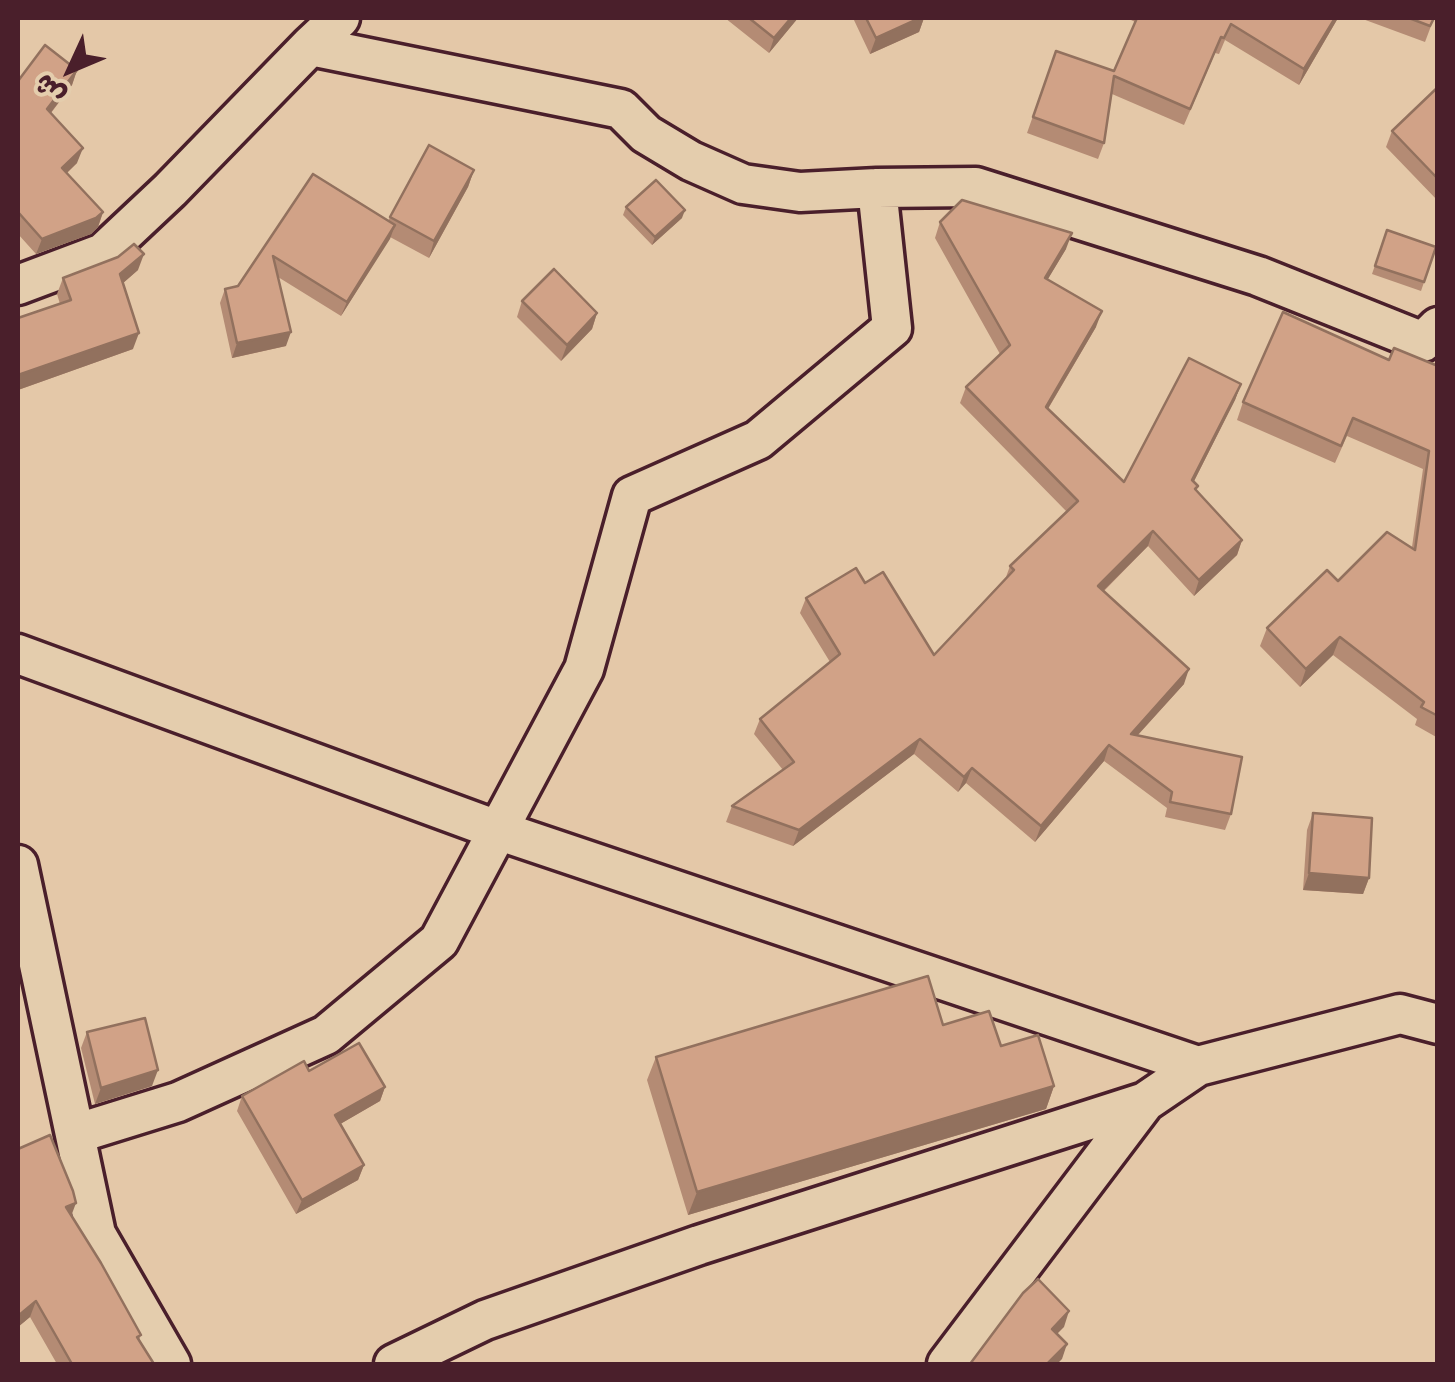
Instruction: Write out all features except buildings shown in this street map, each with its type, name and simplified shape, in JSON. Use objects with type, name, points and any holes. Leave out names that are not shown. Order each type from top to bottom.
[{"type":"street","points":[[18,285],[104,253],[340,18]]},
{"type":"street","points":[[310,46],[621,109],[646,134],[691,161],[743,184],[800,192],[976,187],[1258,276],[1423,342],[1438,327]]},
{"type":"street","points":[[75,1134],[178,1102],[326,1035],[439,940],[584,669],[632,496],[758,440],[892,328],[877,188]]},
{"type":"street","points":[[18,654],[500,831],[1198,1066]]},
{"type":"street","points":[[18,864],[96,1234],[171,1364]]},
{"type":"street","points":[[394,1364],[485,1320],[645,1264],[1145,1102],[1198,1066],[1400,1014],[1438,1024]]},
{"type":"street","points":[[947,1364],[1145,1102]]}]
